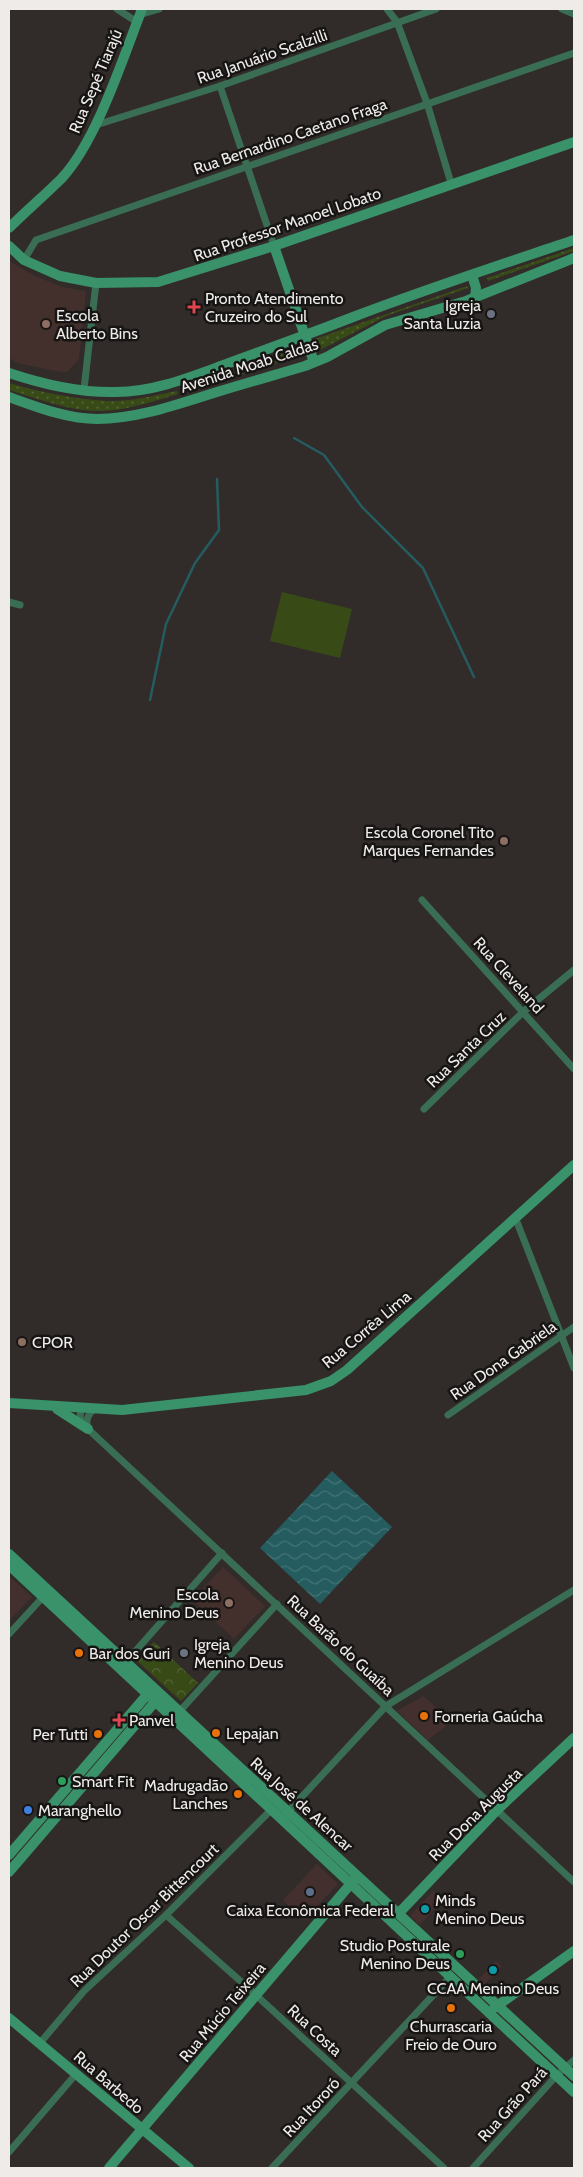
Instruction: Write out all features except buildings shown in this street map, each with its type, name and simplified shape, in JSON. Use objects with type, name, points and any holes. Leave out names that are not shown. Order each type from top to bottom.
[{"type":"main road","name":"Rua Sepé Tiarajú","points":[[9,228],[62,178],[96,125],[139,15]]},
{"type":"main road","name":"Rua Professor Manoel Lobato","points":[[9,246],[24,260],[60,276],[96,283],[158,282],[274,246],[574,142]]},
{"type":"main road","name":"Avenida Moab Caldas","points":[[9,374],[30,380],[84,389],[116,392],[150,389],[184,380],[472,275],[574,240]]},
{"type":"main road","points":[[274,246],[314,362]]},
{"type":"main road","name":"Avenida Moab Caldas","points":[[9,397],[34,406],[77,417],[120,418],[163,409],[314,362],[385,325],[475,297],[574,258]]},
{"type":"main road","points":[[472,275],[476,288],[475,297]]},
{"type":"main road","name":"Rua Corrêa Lima","points":[[9,1403],[122,1410],[306,1390],[331,1380],[347,1370],[574,1165]]},
{"type":"main road","points":[[47,1406],[62,1410],[88,1429]]},
{"type":"main road","name":"Rua José de Alencar","points":[[9,1554],[125,1663],[271,1810],[284,1815]]},
{"type":"main road","points":[[9,1565],[106,1656],[154,1694]]},
{"type":"main road","points":[[38,1581],[43,1597]]},
{"type":"main road","points":[[43,1597],[62,1603]]},
{"type":"main road","points":[[9,1855],[154,1694]]},
{"type":"main road","points":[[9,1872],[154,1694]]},
{"type":"main road","name":"Rua José de Alencar","points":[[154,1694],[179,1712],[284,1815],[354,1879],[489,2012],[561,2071],[574,2076]]},
{"type":"main road","name":"Rua Dona Augusta","points":[[399,1913],[498,1809],[574,1738]]},
{"type":"main road","name":"Rua José de Alencar","points":[[354,1879],[399,1913],[498,2005],[561,2071],[574,2092]]},
{"type":"main road","name":"Rua Múcio Teixeira","points":[[109,2168],[354,1879]]},
{"type":"main road","points":[[489,2012],[574,1951]]},
{"type":"main road","name":"Rua Barbedo","points":[[10,2020],[189,2168]]},
{"type":"street","points":[[117,9],[139,15],[159,9]]},
{"type":"street","points":[[388,9],[397,22],[427,103],[452,183]]},
{"type":"street","name":"Rua Januário Scalzilli","points":[[96,125],[220,86],[436,9]]},
{"type":"street","points":[[562,9],[574,14]]},
{"type":"street","name":"Rua Bernardino Caetano Fraga","points":[[24,260],[36,240],[247,165],[574,53]]},
{"type":"street","points":[[220,86],[274,246]]},
{"type":"street","points":[[84,389],[96,283]]},
{"type":"street","points":[[9,602],[20,605]]},
{"type":"street","name":"Rua Cleveland","points":[[422,900],[574,1069]]},
{"type":"street","name":"Rua Santa Cruz","points":[[424,1109],[524,1012],[574,970]]},
{"type":"street","points":[[515,1217],[574,1368]]},
{"type":"street","name":"Rua Dona Gabriela","points":[[448,1415],[574,1327]]},
{"type":"street","name":"Rua Barão do Guaíba","points":[[81,1408],[80,1418],[88,1429],[498,1809],[574,1882]]},
{"type":"street","points":[[88,1429],[86,1422],[95,1408]]},
{"type":"street","points":[[106,1656],[125,1663],[222,1553]]},
{"type":"street","points":[[284,1815],[386,1706],[574,1590]]},
{"type":"street","points":[[9,1634],[43,1597]]},
{"type":"street","points":[[179,1712],[277,1604]]},
{"type":"street","name":"Rua Doutor Oscar Bittencourt","points":[[40,2043],[84,1991],[166,1915],[271,1810]]},
{"type":"street","name":"Rua Costa","points":[[166,1915],[444,2168]]},
{"type":"street","name":"Rua Itororó","points":[[272,2168],[451,1976]]},
{"type":"street","name":"Rua Grão Pará","points":[[473,2168],[561,2071],[574,2060]]},
{"type":"street","points":[[9,2152],[76,2074]]},
{"type":"shaded area","name":"Escola Alberto Bins","points":[[9,261],[33,275],[62,287],[86,291],[79,359],[67,372],[18,363],[9,358]]},
{"type":"shaded area","name":"Escola Menino Deus","points":[[223,1567],[265,1606],[234,1639],[192,1600]]},
{"type":"shaded area","points":[[9,1576],[32,1597],[9,1621]]},
{"type":"shaded area","name":"Forneria Gaúcha","points":[[423,1696],[452,1721],[428,1740],[397,1711]]},
{"type":"shaded area","name":"Caixa Econômica Federal","points":[[317,1864],[338,1884],[304,1920],[283,1900]]},
{"type":"shaded area","name":"Minds Menino Deus","points":[[433,1891],[442,1900],[420,1925],[410,1916]]},
{"type":"shaded area","name":"CCAA Menino Deus","points":[[496,1961],[502,1966],[484,1985],[478,1980]]},
{"type":"green space","points":[[574,248],[574,251],[488,281],[487,278]]},
{"type":"green space","points":[[467,286],[468,288],[386,316],[320,350],[315,349],[313,345],[315,339]]},
{"type":"green space","points":[[303,345],[305,354],[192,390],[192,387],[273,358]]},
{"type":"green space","points":[[9,383],[60,395],[101,401],[145,398],[177,391],[178,394],[122,409],[91,411],[55,404],[9,390]]},
{"type":"green space","points":[[282,592],[352,609],[340,658],[270,641]]},
{"type":"green space","points":[[154,1642],[198,1683],[181,1701],[136,1660]]},
{"type":"water","points":[[332,1471],[392,1527],[320,1604],[260,1548]]},
{"type":"waterway","points":[[294,438],[324,455],[362,507],[423,568],[474,677]]},
{"type":"waterway","points":[[150,700],[166,624],[195,563],[219,530],[217,479]]},
{"type":"place","name":"Pronto Atendimento Cruzeiro do Sul","points":[[194,307]]},
{"type":"place","name":"Igreja Santa Luzia","points":[[491,314]]},
{"type":"place","name":"Escola Alberto Bins","points":[[46,324]]},
{"type":"place","name":"Escola Coronel Tito Marques Fernandes","points":[[504,841]]},
{"type":"place","name":"CPOR","points":[[22,1342]]},
{"type":"place","name":"Escola Menino Deus","points":[[229,1603]]},
{"type":"place","name":"Bar dos Guri","points":[[79,1653]]},
{"type":"place","name":"Igreja Menino Deus","points":[[184,1653]]},
{"type":"place","name":"Forneria Gaúcha","points":[[424,1716]]},
{"type":"place","name":"Panvel","points":[[119,1720]]},
{"type":"place","name":"Lepajan","points":[[216,1733]]},
{"type":"place","name":"Per Tutti","points":[[98,1734]]},
{"type":"place","name":"Smart Fit","points":[[62,1781]]},
{"type":"place","name":"Madrugadão Lanches","points":[[238,1794]]},
{"type":"place","name":"Maranghello","points":[[28,1810]]},
{"type":"place","name":"Caixa Econômica Federal","points":[[310,1892]]},
{"type":"place","name":"Minds Menino Deus","points":[[425,1909]]},
{"type":"place","name":"Studio Posturale Menino Deus","points":[[460,1954]]},
{"type":"place","name":"CCAA Menino Deus","points":[[493,1970]]},
{"type":"place","name":"Churrascaria Freio de Ouro","points":[[451,2008]]}]
